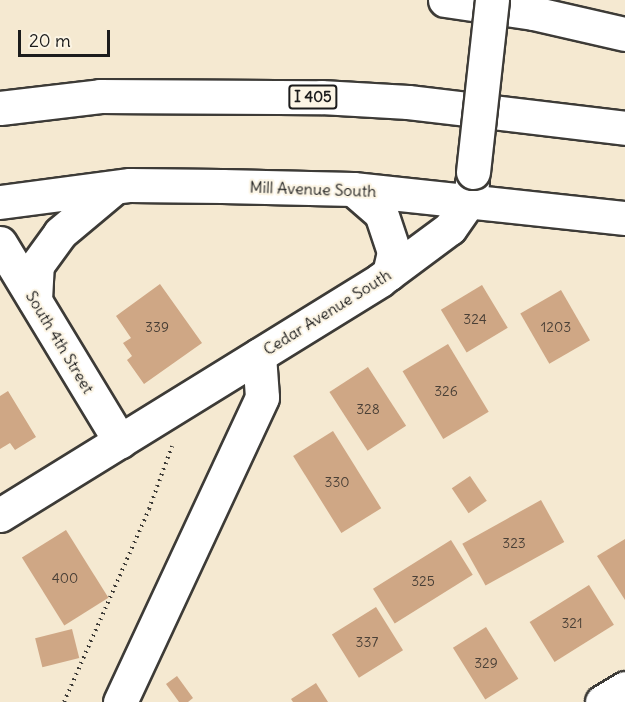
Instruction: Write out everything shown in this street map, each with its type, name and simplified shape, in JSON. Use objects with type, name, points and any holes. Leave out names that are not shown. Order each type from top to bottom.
[{"type":"main road","points":[[445,0],[502,7],[625,34]]},
{"type":"main road","name":"Cedar Avenue South","points":[[0,515],[389,273],[450,228],[471,185],[492,0]]},
{"type":"main road","name":"I 405","points":[[0,108],[100,96],[321,97],[419,104],[625,128]]},
{"type":"main road","name":"Mill Avenue South","points":[[0,202],[115,187],[353,189],[471,185],[625,218]]},
{"type":"main road","points":[[18,287],[60,233],[115,187]]},
{"type":"main road","points":[[353,189],[381,213],[394,252],[389,273]]},
{"type":"main road","name":"South 4th Street","points":[[0,243],[18,287],[120,441]]},
{"type":"main road","points":[[120,702],[262,397],[259,355]]},
{"type":"main road","points":[[602,702],[625,688]]},
{"type":"path","points":[[64,702],[152,499],[178,430],[176,406]]},
{"type":"building","points":[[160,284],[202,343],[144,384],[127,360],[132,356],[123,343],[131,338],[116,316]]},
{"type":"building","points":[[482,285],[508,328],[467,353],[441,310]]},
{"type":"building","points":[[561,290],[590,340],[549,364],[520,314]]},
{"type":"building","points":[[448,344],[489,412],[443,439],[403,371]]},
{"type":"building","points":[[368,367],[406,426],[368,451],[329,392]]},
{"type":"building","points":[[8,391],[36,437],[15,450],[10,443],[0,449],[0,396]]},
{"type":"building","points":[[333,431],[381,508],[341,533],[293,456]]},
{"type":"building","points":[[470,476],[487,501],[469,513],[452,488]]},
{"type":"building","points":[[541,500],[564,542],[486,586],[462,544]]},
{"type":"building","points":[[66,530],[108,598],[64,625],[22,558]]},
{"type":"building","points":[[625,539],[625,600],[597,556]]},
{"type":"building","points":[[451,540],[473,575],[395,624],[373,589]]},
{"type":"building","points":[[589,585],[614,625],[555,662],[530,622]]},
{"type":"building","points":[[376,607],[403,650],[359,678],[332,635]]},
{"type":"building","points":[[486,627],[518,679],[485,699],[453,648]]},
{"type":"building","points":[[72,629],[79,658],[42,667],[35,638]]},
{"type":"building","points":[[177,676],[193,698],[188,702],[179,702],[166,684]]},
{"type":"building","points":[[316,683],[328,702],[293,702],[291,699]]}]
